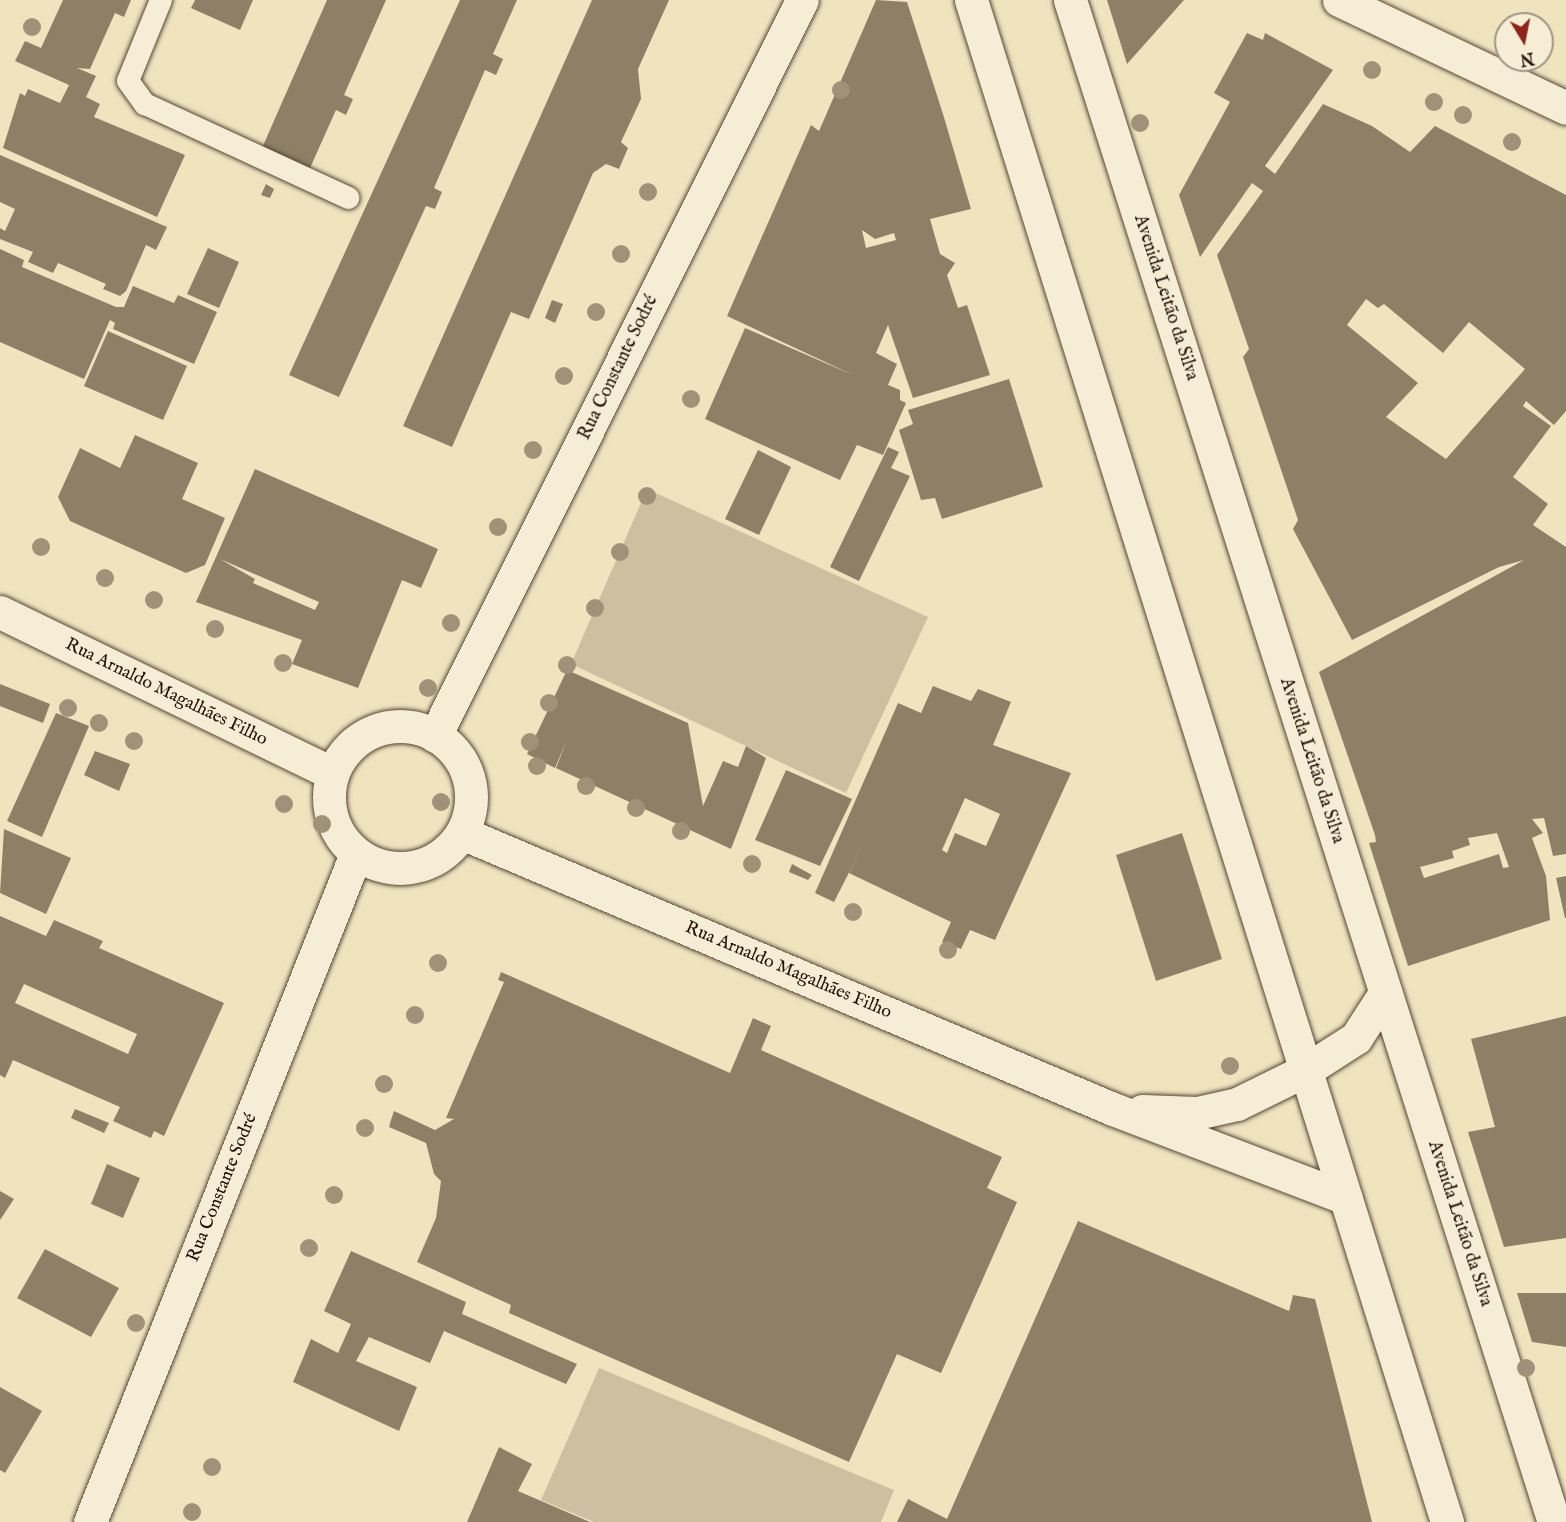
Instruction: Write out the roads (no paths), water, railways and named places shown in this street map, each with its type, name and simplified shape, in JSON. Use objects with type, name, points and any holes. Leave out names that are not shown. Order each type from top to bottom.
[{"type":"street","name":"Rua Constante Sodré","points":[[435,736],[802,0]]},
{"type":"street","points":[[971,0],[1447,1522]]},
{"type":"street","name":"Avenida Leitão da Silva","points":[[1070,0],[1554,1522]]},
{"type":"street","points":[[1339,0],[1566,108]]},
{"type":"street","name":"Rua Arnaldo Magalhães Filho","points":[[0,612],[332,773]]},
{"type":"street","points":[[412,728],[435,736],[453,750],[471,790],[462,833],[441,856],[414,867],[383,867],[356,854],[331,817],[332,773],[345,751],[372,733],[412,728]]},
{"type":"street","name":"Rua Arnaldo Magalhães Filho","points":[[462,833],[1113,1109],[1346,1198]]},
{"type":"street","name":"Rua Constante Sodré","points":[[90,1522],[356,854]]},
{"type":"street","name":"Rua Arnaldo Magalhães Filho","points":[[1113,1109],[1197,1113],[1237,1104],[1306,1070],[1356,1038],[1386,993]]},
{"type":"lane","points":[[160,0],[128,81],[145,104],[348,198]]}]
